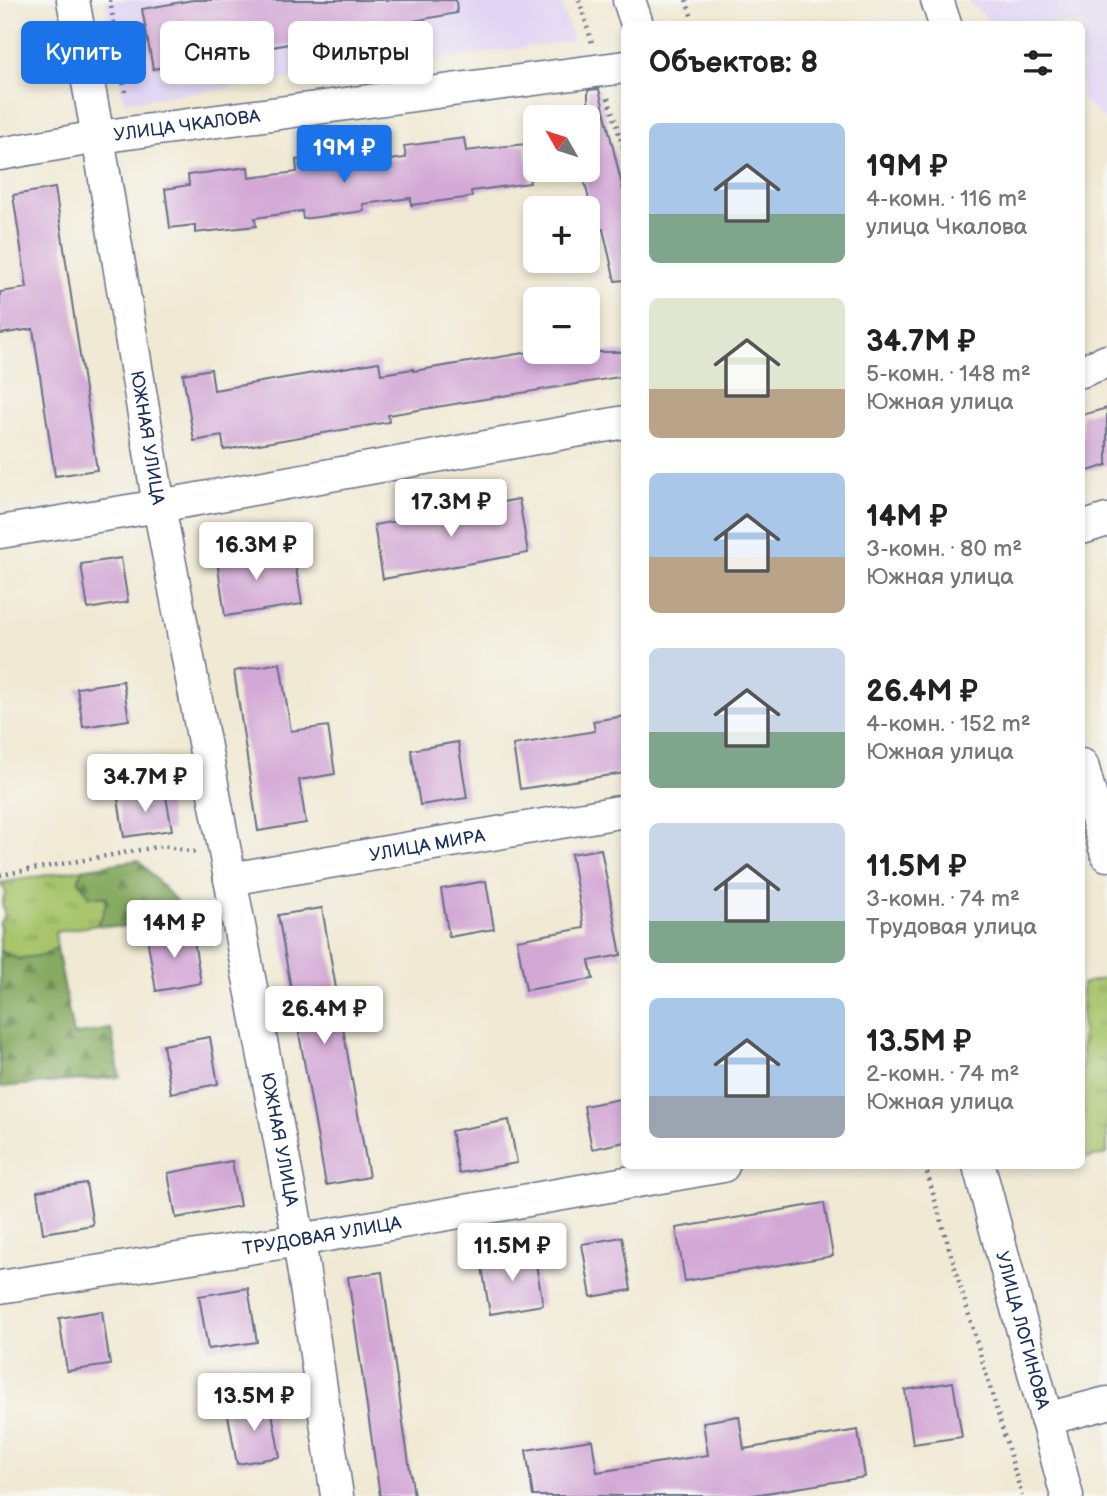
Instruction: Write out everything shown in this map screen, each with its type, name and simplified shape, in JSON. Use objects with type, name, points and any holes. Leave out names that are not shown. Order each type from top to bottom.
[{"type":"street","name":"ЮЖНАЯ УЛИЦА","points":[[73,0],[99,137],[159,506],[299,1240],[337,1496]]},
{"type":"street","points":[[629,0],[636,21]]},
{"type":"street","points":[[937,0],[944,21]]},
{"type":"street","name":"УЛИЦА ЧКАЛОВА","points":[[0,154],[99,137],[621,68]]},
{"type":"street","points":[[1085,370],[1107,361]]},
{"type":"street","points":[[0,533],[621,423]]},
{"type":"street","points":[[1085,527],[1107,520]]},
{"type":"street","points":[[1085,776],[1107,854]]},
{"type":"street","name":"УЛИЦА МИРА","points":[[228,868],[621,812]]},
{"type":"street","name":"ТРУДОВАЯ УЛИЦА","points":[[0,1287],[299,1240],[706,1169]]},
{"type":"street","name":"УЛИЦА ЛОГИНОВА","points":[[980,1169],[1046,1419],[1060,1495]]},
{"type":"street","points":[[1046,1419],[1107,1403]]},
{"type":"path","points":[[686,0],[693,21]]},
{"type":"path","points":[[0,875],[162,846],[228,868]]},
{"type":"path","points":[[926,1169],[1022,1496]]},
{"type":"shaded area","points":[[105,0],[560,0],[573,41],[433,60],[433,21],[288,21],[288,80],[274,82],[274,21],[160,21],[160,84],[256,84],[124,102],[121,84],[146,84],[146,21],[109,21]]},
{"type":"shaded area","points":[[1107,0],[1107,122],[1085,103],[1085,21],[990,21],[968,2]]},
{"type":"green space","points":[[138,860],[189,915],[164,912],[135,924],[119,927],[97,925],[103,915],[107,897],[90,897],[79,881],[82,869]]},
{"type":"green space","points":[[82,869],[79,881],[107,897],[103,915],[97,925],[55,932],[57,948],[43,955],[17,959],[0,951],[0,922],[5,915],[2,903],[6,892],[0,883]]},
{"type":"green space","points":[[57,948],[73,1035],[111,1029],[120,1077],[0,1087],[0,951],[18,959],[43,955]]},
{"type":"green space","points":[[1107,977],[1107,1154],[1085,1158],[1085,983]]},
{"type":"building","points":[[193,0],[456,0],[457,13],[414,21],[288,21],[288,44],[274,47],[274,21],[160,21],[160,68],[153,69],[142,9]]},
{"type":"building","points":[[599,89],[621,181],[621,280],[615,281],[603,229],[600,229],[600,196],[588,196],[585,182],[600,182],[600,105],[588,105],[588,90]]},
{"type":"building","points":[[464,138],[466,151],[523,144],[523,182],[530,183],[471,191],[472,197],[411,205],[411,198],[363,204],[364,211],[303,219],[302,211],[255,218],[256,226],[195,233],[195,225],[170,228],[165,189],[189,185],[188,175],[248,167],[249,178],[297,172],[296,160],[356,153],[358,164],[406,158],[404,146]]},
{"type":"building","points":[[55,188],[97,470],[55,476],[33,329],[0,334],[0,292],[27,288],[13,195]]},
{"type":"building","points":[[600,352],[621,352],[621,377],[388,415],[389,422],[224,450],[222,436],[194,441],[183,374],[211,369],[214,390],[379,362],[381,374],[523,353],[523,364],[600,364]]},
{"type":"building","points":[[1107,408],[1107,465],[1085,472],[1085,414]]},
{"type":"building","points":[[519,499],[528,553],[383,579],[374,525]]},
{"type":"building","points":[[262,546],[265,566],[295,562],[302,604],[225,616],[216,553]]},
{"type":"building","points":[[121,558],[128,602],[88,609],[81,564]]},
{"type":"building","points":[[280,663],[291,731],[328,726],[335,774],[299,780],[306,823],[258,831],[234,671]]},
{"type":"building","points":[[123,681],[129,720],[83,727],[77,688]]},
{"type":"building","points":[[621,717],[621,774],[520,789],[513,745],[595,731],[593,721]]},
{"type":"building","points":[[458,742],[467,798],[420,805],[411,750]]},
{"type":"building","points":[[165,791],[172,830],[124,837],[118,799]]},
{"type":"building","points":[[601,849],[621,955],[589,961],[593,979],[526,990],[517,940],[584,928],[571,854]]},
{"type":"building","points":[[486,881],[494,929],[449,937],[441,889]]},
{"type":"building","points":[[322,908],[369,1177],[326,1185],[278,915]]},
{"type":"building","points":[[192,929],[201,983],[156,991],[147,937]]},
{"type":"building","points":[[210,1037],[218,1084],[171,1093],[163,1045]]},
{"type":"building","points":[[621,1099],[621,1143],[592,1149],[584,1106]]},
{"type":"building","points":[[509,1120],[517,1163],[459,1173],[451,1131]]},
{"type":"building","points":[[232,1161],[240,1206],[176,1218],[168,1173]]},
{"type":"building","points":[[86,1183],[93,1225],[43,1233],[37,1191]]},
{"type":"building","points":[[824,1203],[833,1256],[685,1281],[676,1228]]},
{"type":"building","points":[[622,1237],[631,1290],[591,1297],[582,1244]]},
{"type":"building","points":[[534,1252],[543,1305],[490,1314],[481,1261]]},
{"type":"building","points":[[382,1272],[414,1496],[380,1496],[348,1277]]},
{"type":"building","points":[[248,1288],[257,1342],[208,1349],[199,1296]]},
{"type":"building","points":[[102,1311],[110,1365],[67,1371],[59,1318]]},
{"type":"building","points":[[953,1382],[962,1437],[913,1444],[905,1390]]},
{"type":"building","points":[[270,1402],[280,1457],[237,1464],[227,1410]]},
{"type":"building","points":[[739,1416],[744,1449],[858,1430],[865,1477],[747,1496],[533,1496],[526,1450],[592,1440],[597,1472],[708,1455],[703,1422]]}]
